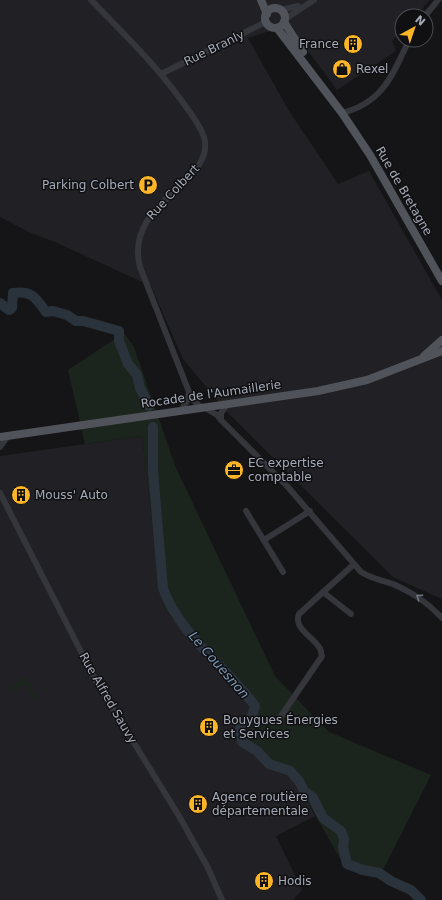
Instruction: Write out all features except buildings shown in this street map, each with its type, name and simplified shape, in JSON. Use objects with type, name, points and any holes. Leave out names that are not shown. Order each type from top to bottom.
[{"type":"main road","points":[[262,0],[269,26],[277,28],[345,113]]},
{"type":"main road","points":[[267,0],[278,9],[285,20],[290,33],[345,113]]},
{"type":"main road","points":[[266,18],[270,10],[278,9]]},
{"type":"main road","points":[[277,28],[285,20]]},
{"type":"main road","points":[[299,55],[310,62]]},
{"type":"main road","name":"Rue de Bretagne","points":[[345,113],[442,270]]},
{"type":"main road","name":"Rue de Bretagne","points":[[345,113],[442,281]]},
{"type":"main road","name":"Rocade de l'Aumaillerie","points":[[420,359],[442,340]]},
{"type":"main road","name":"Rocade de l'Aumaillerie","points":[[4,436],[227,405],[345,386],[367,380],[442,351]]},
{"type":"street","name":"Rue Colbert","points":[[91,0],[161,74],[198,123],[204,138],[204,153],[196,170],[154,210],[147,219],[140,237],[138,259],[193,400],[217,415],[220,420],[287,486],[310,511],[353,565],[371,578],[391,583],[416,595],[442,618]]},
{"type":"street","points":[[432,8],[438,0]]},
{"type":"street","points":[[278,9],[286,10],[311,1]]},
{"type":"street","points":[[285,20],[311,1]]},
{"type":"street","name":"Rue Branly","points":[[161,74],[266,18]]},
{"type":"street","points":[[345,113],[367,104],[379,94],[388,83],[406,48]]},
{"type":"street","points":[[181,411],[188,399],[189,392]]},
{"type":"street","points":[[220,420],[221,413],[227,405]]},
{"type":"street","points":[[0,448],[4,436]]},
{"type":"street","name":"Rue Alfred Sauvy","points":[[0,493],[96,681],[179,816],[208,868],[222,900]]},
{"type":"street","points":[[246,511],[283,572]]},
{"type":"street","points":[[264,540],[310,511]]},
{"type":"street","points":[[277,722],[321,660],[322,656],[320,647],[302,628],[298,618],[323,592],[353,565]]},
{"type":"street","points":[[323,592],[351,614]]},
{"type":"shaded area","points":[[0,0],[430,0],[423,8],[394,8],[394,39],[392,41],[396,51],[337,90],[289,25],[248,38],[289,111],[338,184],[369,171],[442,300],[442,599],[393,577],[226,411],[183,359],[151,286],[55,242],[31,233],[0,217]]},
{"type":"shaded area","points":[[124,333],[134,347],[176,468],[275,676],[329,732],[431,775],[384,868],[372,877],[343,864],[295,779],[264,767],[256,751],[240,745],[235,725],[255,711],[253,704],[241,693],[240,683],[163,609],[142,436],[85,444],[68,370]]},
{"type":"shaded area","points":[[142,436],[163,609],[240,683],[241,693],[253,704],[255,711],[235,725],[256,751],[264,767],[295,779],[315,816],[276,836],[302,890],[293,900],[0,900],[0,456]]},
{"type":"shaded area","points":[[24,677],[38,700],[35,702],[23,684],[9,692],[8,690],[8,688]]},
{"type":"waterway","name":"Le Couesnon","points":[[0,303],[9,310],[12,308],[13,293],[25,293],[33,296],[46,312],[53,311],[67,315],[76,321],[83,321],[119,331],[119,341],[128,364],[137,375],[140,388],[149,406]]},
{"type":"waterway","name":"Le Couesnon","points":[[153,427],[153,471],[163,588],[170,604],[180,620],[204,650],[244,692],[255,706],[252,716],[240,728],[242,742],[257,751],[269,764],[290,771],[299,781],[304,791],[313,798],[323,818],[341,831],[344,839],[343,847],[347,864],[363,870],[379,873],[391,881],[411,890],[421,900]]},
{"type":"place","name":"France","points":[[353,44]]},
{"type":"place","name":"Rexel","points":[[342,69]]},
{"type":"place","name":"Parking Colbert","points":[[148,185]]},
{"type":"place","name":"EC expertise comptable","points":[[234,470]]},
{"type":"place","name":"Mouss' Auto","points":[[21,495]]},
{"type":"place","name":"Bouygues Énergies et Services","points":[[209,727]]},
{"type":"place","name":"Agence routière départementale","points":[[198,804]]},
{"type":"place","name":"Hodis","points":[[264,881]]}]
